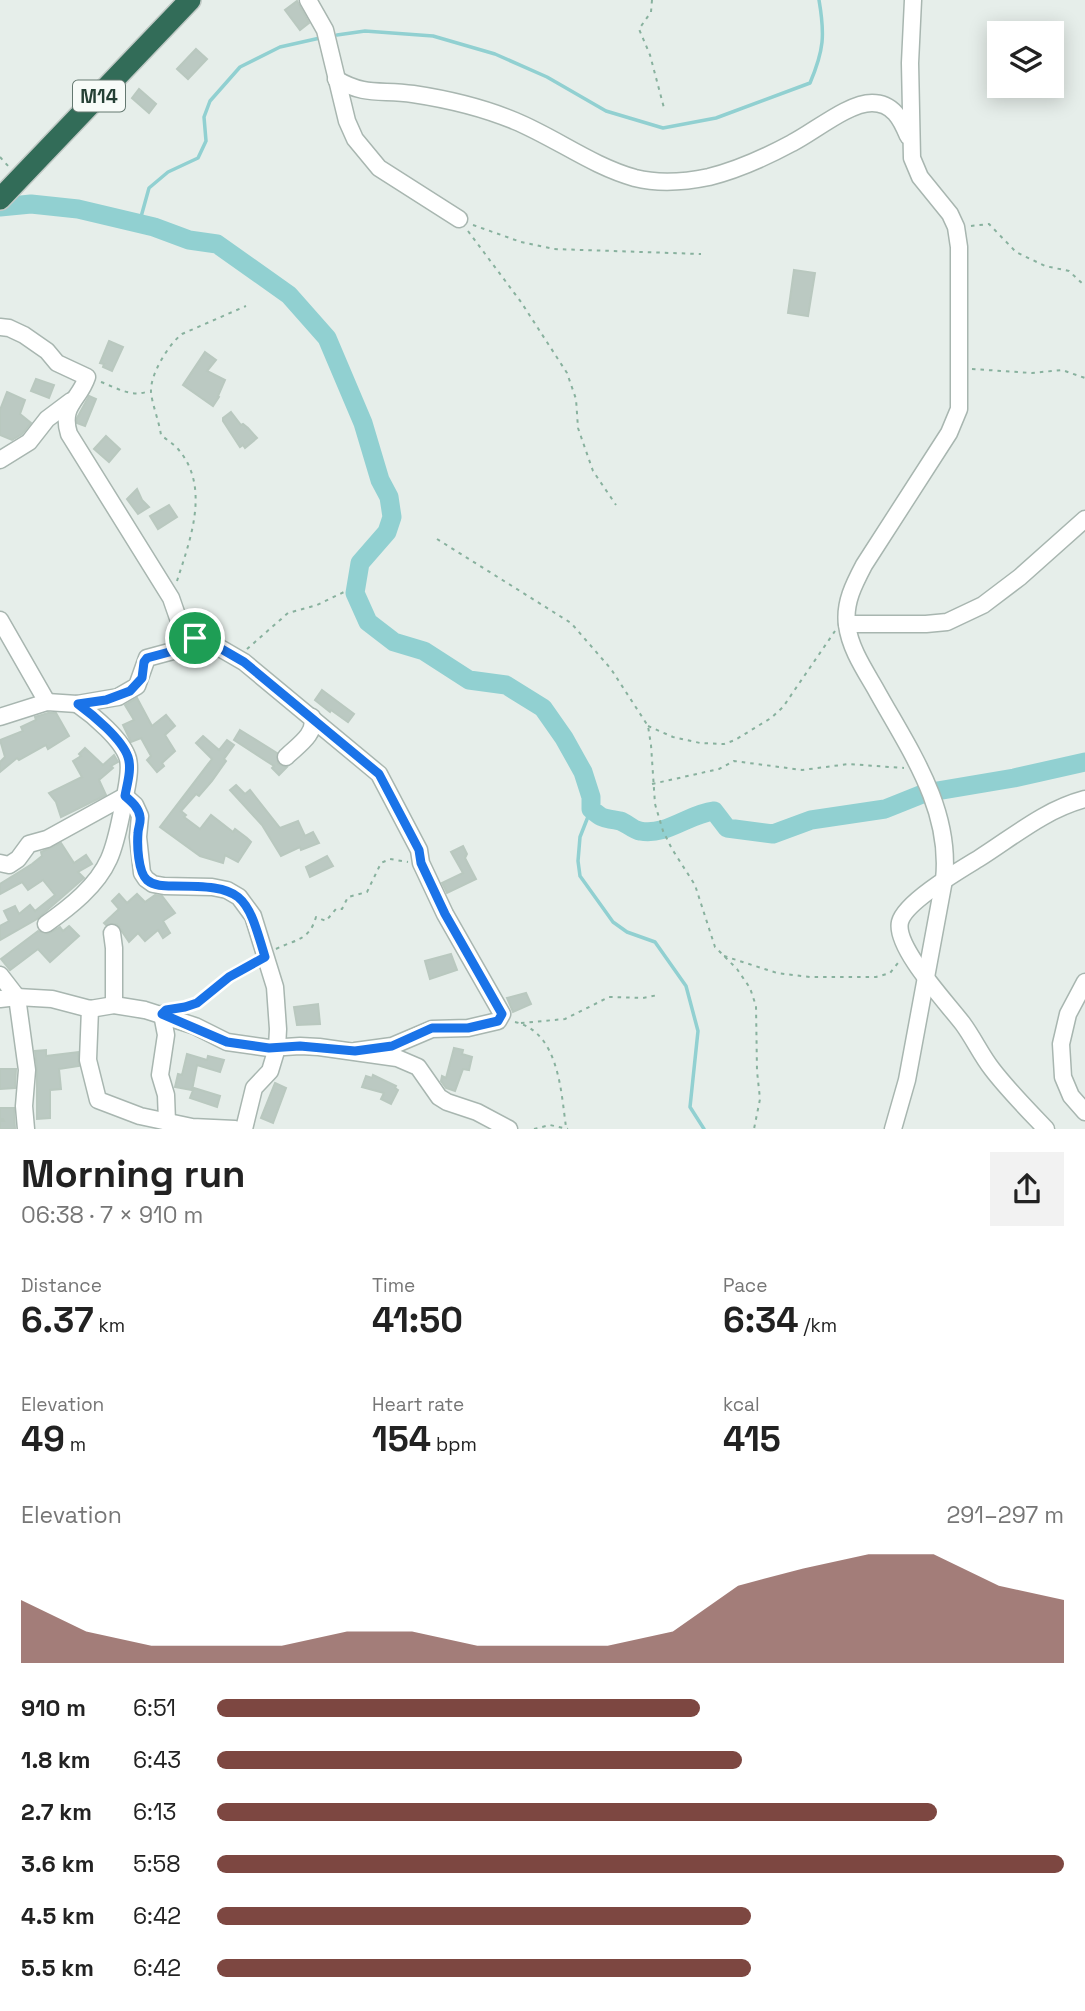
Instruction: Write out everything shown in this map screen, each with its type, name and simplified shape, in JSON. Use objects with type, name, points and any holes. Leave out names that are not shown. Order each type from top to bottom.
[{"type":"highway","name":"M14","points":[[4,195],[190,0]]},
{"type":"street","points":[[308,0],[325,30],[347,121],[366,155],[379,168],[459,219]]},
{"type":"street","points":[[893,1129],[907,1080],[944,880],[946,854],[939,813],[919,769],[864,669],[850,637],[847,618],[853,586],[864,565],[949,433],[959,409],[959,247],[956,227],[950,214],[915,168],[911,145],[909,63],[913,0]]},
{"type":"street","points":[[336,79],[353,89],[411,94],[494,113],[516,121],[598,164],[652,181],[680,182],[711,176],[753,162],[792,144],[860,104],[881,104],[890,108],[902,122],[911,145]]},
{"type":"street","points":[[0,327],[24,335],[47,351],[57,363],[87,377],[84,387],[47,419],[29,442],[0,460]]},
{"type":"street","points":[[71,401],[67,417],[69,434],[171,598],[179,621],[195,638],[206,640],[235,657],[312,717],[357,754],[383,780],[419,850],[420,859],[445,914],[502,1014],[498,1021],[468,1028],[432,1028],[392,1046],[355,1051]]},
{"type":"street","points":[[847,618],[926,624],[947,622],[982,604],[1020,578],[1085,519]]},
{"type":"street","points":[[0,620],[47,702]]},
{"type":"street","points":[[0,717],[47,702],[78,704],[106,700],[130,691],[142,678],[147,658],[173,651],[195,638]]},
{"type":"street","points":[[46,924],[79,898],[102,872],[109,859],[125,796],[128,757],[121,745],[78,704]]},
{"type":"street","points":[[285,757],[312,732],[312,717]]},
{"type":"street","points":[[0,863],[9,865],[18,859],[29,844],[47,839],[125,796]]},
{"type":"street","points":[[125,796],[135,805],[140,816],[138,837],[142,873],[146,879],[153,884],[164,886],[227,890],[239,897],[253,916],[275,987],[278,1029],[270,1071],[254,1088],[244,1129]]},
{"type":"street","points":[[1046,1129],[994,1072],[977,1049],[965,1027],[925,977],[904,942],[899,928],[907,910],[944,880],[1038,818],[1085,799]]},
{"type":"street","points":[[112,933],[114,1005]]},
{"type":"street","points":[[0,975],[17,996],[27,1070],[24,1106],[26,1129]]},
{"type":"street","points":[[1085,982],[1068,1014],[1061,1044],[1063,1077],[1071,1096],[1085,1112]]},
{"type":"street","points":[[0,999],[17,996],[52,999],[90,1009],[114,1005],[162,1014],[227,1042],[276,1048],[300,1046],[355,1051],[397,1058],[418,1067],[439,1097],[477,1112],[509,1129]]},
{"type":"street","points":[[90,1009],[88,1060],[98,1100],[140,1116],[167,1122],[192,1127],[235,1129]]},
{"type":"street","points":[[162,1014],[166,1035],[160,1075],[166,1095],[167,1122]]},
{"type":"path","points":[[652,0],[651,12],[639,29],[650,55],[664,107]]},
{"type":"path","points":[[459,219],[521,242],[554,249],[701,254]]},
{"type":"path","points":[[459,219],[481,246],[567,373],[576,399],[578,428],[593,471],[616,505]]},
{"type":"path","points":[[956,227],[989,224],[1016,252],[1045,266],[1069,271],[1085,286]]},
{"type":"path","points":[[171,598],[195,514],[195,482],[180,451],[162,435],[150,390],[166,350],[174,340],[246,306]]},
{"type":"path","points":[[960,368],[1032,373],[1062,370],[1085,378]]},
{"type":"path","points":[[87,377],[126,393],[141,394],[150,390]]},
{"type":"path","points":[[437,539],[570,623],[611,669],[648,726],[652,784],[663,831],[695,885],[715,947],[737,969],[750,988],[756,1006],[760,1099],[754,1129]]},
{"type":"path","points":[[235,657],[288,613],[317,605],[344,592]]},
{"type":"path","points":[[648,726],[673,737],[700,743],[723,744],[735,740],[771,718],[783,707],[847,618]]},
{"type":"path","points":[[652,784],[719,769],[734,761],[802,770],[849,764],[919,769]]},
{"type":"path","points":[[162,1014],[166,1010],[197,1003],[229,977],[312,931],[316,917],[326,921],[336,909],[342,909],[348,897],[367,892],[381,863],[390,859],[410,863],[420,859]]},
{"type":"path","points":[[722,955],[777,973],[810,977],[876,977],[890,973],[898,964],[904,942]]},
{"type":"path","points":[[501,1018],[521,1023],[565,1019],[609,997],[643,998],[658,995]]},
{"type":"path","points":[[521,1023],[534,1032],[552,1055],[559,1074],[567,1128],[551,1125],[534,1129]]},
{"type":"building","points":[[297,1],[309,23],[300,30],[285,10]]},
{"type":"building","points":[[196,49],[207,59],[188,79],[177,69]]},
{"type":"building","points":[[139,89],[156,104],[149,113],[132,98]]},
{"type":"building","points":[[794,270],[815,273],[808,316],[788,313]]},
{"type":"building","points":[[109,341],[123,347],[112,371],[100,363]]},
{"type":"building","points":[[205,352],[216,360],[207,371],[225,380],[213,406],[183,385]]},
{"type":"building","points":[[36,379],[54,385],[49,398],[31,391]]},
{"type":"building","points":[[7,392],[25,400],[20,414],[31,423],[22,434],[12,440],[0,435],[0,410]]},
{"type":"building","points":[[89,396],[96,399],[85,426],[77,423],[77,418]]},
{"type":"building","points":[[231,412],[241,425],[257,438],[245,448],[243,445],[240,447],[223,421]]},
{"type":"building","points":[[106,436],[120,449],[109,462],[94,449]]},
{"type":"building","points":[[137,489],[149,507],[138,514],[127,499]]},
{"type":"building","points":[[169,505],[177,517],[158,529],[150,516]]},
{"type":"building","points":[[322,690],[354,714],[348,722],[315,700]]},
{"type":"building","points":[[137,698],[152,726],[166,715],[175,726],[165,735],[175,751],[157,772],[147,760],[151,756],[141,738],[131,742],[123,725],[134,720],[125,705]]},
{"type":"building","points":[[56,713],[69,736],[48,749],[46,745],[19,760],[17,758],[0,772],[0,762],[5,757],[0,740],[23,731],[21,727],[36,720],[35,717]]},
{"type":"building","points":[[240,730],[277,753],[278,764],[287,767],[279,775],[272,768],[274,766],[234,740]]},
{"type":"building","points":[[203,736],[219,750],[227,740],[234,745],[212,781],[181,811],[186,815],[184,817],[200,829],[211,815],[233,832],[235,829],[247,838],[251,842],[238,862],[225,855],[223,863],[200,856],[160,827],[212,759],[196,743]]},
{"type":"building","points":[[85,748],[103,765],[114,755],[118,762],[99,780],[106,795],[61,817],[56,802],[49,793],[82,777],[73,761],[81,756],[79,754]]},
{"type":"building","points":[[236,785],[245,794],[250,790],[280,828],[298,821],[305,836],[313,832],[319,843],[301,850],[300,847],[281,856],[262,825],[230,790]]},
{"type":"building","points":[[61,843],[74,863],[86,855],[92,864],[78,872],[84,878],[37,919],[0,940],[0,926],[9,921],[4,911],[15,906],[19,914],[30,905],[35,911],[55,895],[43,880],[28,890],[22,882],[0,894],[0,884],[32,864],[42,856],[41,852]]},
{"type":"building","points":[[463,846],[467,854],[465,858],[476,879],[447,893],[442,883],[463,873],[451,852]]},
{"type":"building","points":[[327,856],[333,866],[310,877],[306,867]]},
{"type":"building","points":[[119,894],[127,903],[137,894],[145,902],[155,895],[162,896],[175,913],[163,921],[170,933],[163,938],[158,930],[145,941],[138,933],[129,942],[117,924],[106,925],[104,923],[119,909],[112,901]]},
{"type":"building","points":[[69,926],[79,936],[50,962],[38,949],[10,970],[1,959],[38,931],[48,934],[60,927],[63,931]]},
{"type":"building","points":[[451,954],[457,970],[430,979],[425,961]]},
{"type":"building","points":[[526,993],[531,1004],[513,1012],[507,998]]},
{"type":"building","points":[[318,1004],[320,1024],[297,1025],[294,1007]]},
{"type":"building","points":[[454,1048],[463,1050],[462,1054],[472,1057],[469,1070],[463,1069],[455,1091],[446,1088],[441,1081],[442,1076],[446,1078]]},
{"type":"building","points":[[46,1050],[46,1056],[78,1052],[79,1066],[59,1069],[61,1089],[50,1090],[50,1118],[37,1119],[35,1051]]},
{"type":"building","points":[[187,1054],[207,1060],[208,1056],[224,1060],[220,1072],[197,1065],[192,1090],[175,1087],[178,1074],[182,1075]]},
{"type":"building","points":[[0,1069],[16,1069],[15,1088],[0,1089]]},
{"type":"building","points":[[373,1075],[396,1086],[398,1090],[391,1104],[381,1099],[384,1093],[362,1087],[366,1076],[372,1078]]},
{"type":"building","points":[[275,1083],[286,1088],[273,1123],[261,1118]]},
{"type":"building","points":[[194,1088],[220,1096],[217,1107],[190,1098]]},
{"type":"building","points":[[0,1108],[14,1108],[15,1129],[0,1129],[0,1121],[4,1121],[0,1119]]},
{"type":"waterway","points":[[337,35],[365,31],[433,36],[495,54],[547,77],[606,111],[663,128],[716,118],[810,83],[822,42],[819,0]]},
{"type":"waterway","points":[[139,224],[149,188],[168,172],[198,158],[206,141],[204,117],[210,101],[240,67],[280,47],[320,38]]},
{"type":"waterway","points":[[0,207],[31,204],[78,209],[154,227],[189,240],[217,244],[289,295],[327,338],[363,423],[380,480],[389,497],[392,517],[387,532],[360,563],[355,593],[368,622],[394,642],[424,651],[469,680],[506,685],[543,708],[583,772],[591,797],[591,809],[599,815],[623,822],[637,830],[650,832],[714,811],[727,828],[773,834],[811,820],[885,809],[925,793]]},
{"type":"waterway","points":[[937,791],[1085,762]]},
{"type":"waterway","points":[[591,809],[580,837],[580,876],[613,922],[627,932],[655,942],[686,986],[698,1031],[690,1107],[704,1129]]},
{"type":"route","points":[[195,638],[206,640],[244,662],[379,774],[419,850],[421,863],[445,914],[502,1014],[498,1021],[468,1028],[432,1028],[392,1046],[355,1051],[300,1046],[269,1048],[227,1042],[162,1014],[166,1010],[197,1003],[229,977],[265,957],[253,916],[239,897],[227,890],[212,887],[164,886],[153,884],[146,879],[142,873],[138,837],[140,816],[135,805],[125,796],[128,757],[121,745],[78,704],[118,697],[130,691],[142,678],[147,658],[173,651],[195,638]]}]
